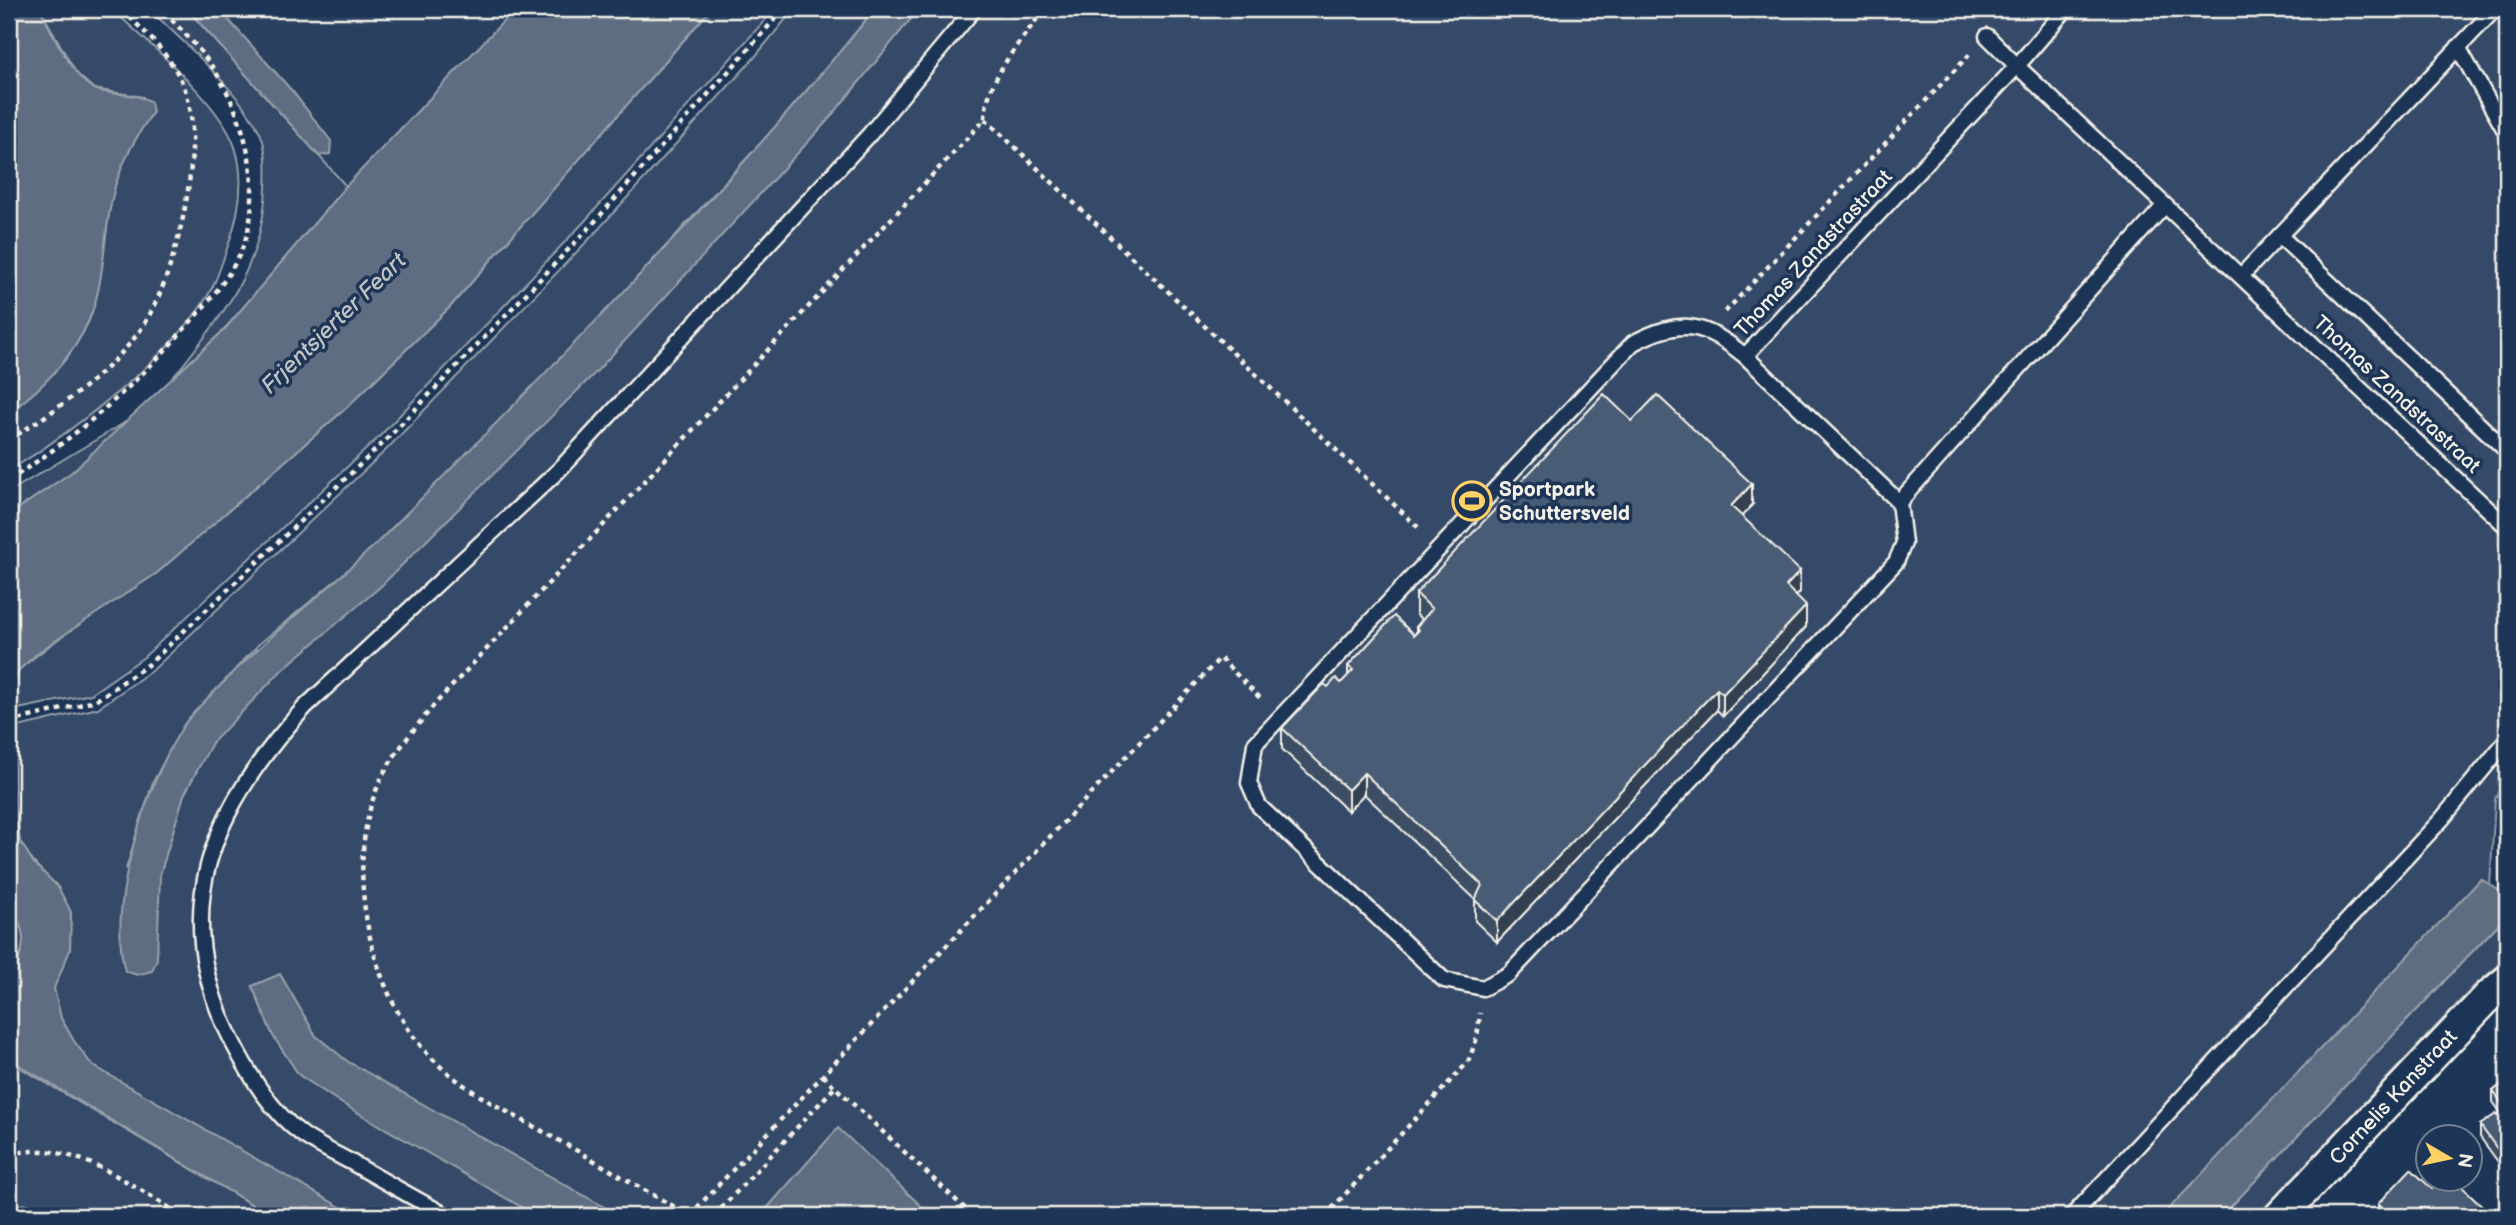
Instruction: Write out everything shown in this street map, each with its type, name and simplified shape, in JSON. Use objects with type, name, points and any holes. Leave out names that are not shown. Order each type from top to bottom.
[{"type":"street","name":"Cornelis Kanstraat","points":[[2280,1216],[2488,996],[2507,981]]},
{"type":"lane","points":[[447,1216],[302,1135],[266,1098],[240,1057],[214,1007],[204,963],[200,915],[204,874],[217,837],[240,789],[268,747],[306,707],[558,471],[869,135],[974,9]]},
{"type":"lane","points":[[1987,36],[2017,66],[2066,9]]},
{"type":"lane","points":[[2241,276],[2495,9]]},
{"type":"lane","points":[[2458,47],[2507,134]]},
{"type":"lane","name":"Thomas Zandstrastraat","points":[[1899,502],[1745,356],[2017,66],[2507,527]]},
{"type":"lane","points":[[1745,356],[1706,329],[1682,327],[1654,332],[1633,343],[1255,744],[1249,783],[1259,806],[1444,980],[1483,988],[1509,974],[1896,562],[1904,543],[1899,502],[2165,205]]},
{"type":"lane","points":[[2280,236],[2507,451]]},
{"type":"lane","points":[[2072,1216],[2442,819],[2507,740]]},
{"type":"path","points":[[9,440],[48,415],[104,371],[138,334],[155,310],[175,252],[190,169],[191,111],[184,86],[163,53],[121,9]]},
{"type":"path","points":[[9,480],[62,446],[112,405],[156,361],[226,278],[249,228],[252,185],[237,114],[208,61],[162,9]]},
{"type":"path","points":[[9,722],[95,701],[149,664],[382,444],[590,227],[748,53],[784,9]]},
{"type":"path","points":[[1044,9],[994,81],[985,102],[985,119],[435,704],[401,746],[382,778],[371,809],[365,839],[363,895],[369,932],[388,992],[426,1052],[480,1095],[691,1216],[1220,658],[1279,717]]},
{"type":"path","points":[[1706,329],[1987,36]]},
{"type":"path","points":[[985,119],[1440,549]]},
{"type":"path","points":[[1325,1216],[1468,1062],[1477,1038],[1483,988]]},
{"type":"path","points":[[823,1075],[973,1216]]},
{"type":"path","points":[[714,1216],[835,1087]]},
{"type":"path","points":[[9,1155],[49,1150],[83,1161],[183,1216]]},
{"type":"path","points":[[9,1214],[39,1216]]},
{"type":"shaded area","points":[[40,9],[112,9],[199,92],[214,111],[235,147],[241,185],[232,234],[215,281],[198,311],[176,337],[122,389],[9,471],[9,412],[33,394],[55,372],[74,347],[89,320],[99,287],[108,217],[116,183],[132,146],[153,112],[143,97],[94,89],[76,73]]},
{"type":"shaded area","points":[[149,9],[187,9],[346,186],[224,330],[171,380],[233,297],[244,275],[261,227],[267,178],[263,141],[256,125],[213,71]]},
{"type":"shaded area","points":[[219,9],[515,9],[346,186],[319,156],[324,157],[332,149],[331,141],[293,92]]},
{"type":"shaded area","points":[[711,9],[775,9],[584,222],[377,439],[144,657],[91,694],[13,710],[14,685],[18,670],[79,623],[157,573],[345,409],[449,308]]},
{"type":"shaded area","name":"Sportpark Schuttersveld","points":[[794,9],[875,9],[804,96],[573,347],[358,562],[259,644],[185,723],[153,782],[126,869],[205,721],[588,358],[897,9],[2507,9],[2507,774],[2495,799],[2490,886],[2480,880],[2176,1216],[327,1216],[71,1066],[45,993],[58,887],[27,855],[20,842],[14,802],[14,728],[98,708],[154,669],[387,449],[595,233],[754,58]]},
{"type":"shaded area","points":[[129,420],[72,472],[9,515],[9,492]]},
{"type":"shaded area","points":[[2507,915],[2507,959],[2476,984],[2257,1216],[2222,1216]]},
{"type":"shaded area","points":[[22,925],[24,950],[9,994],[9,932]]},
{"type":"shaded area","points":[[9,1059],[271,1216],[61,1216],[27,1204],[9,1206]]},
{"type":"water","points":[[9,9],[40,9],[64,54],[88,85],[104,92],[145,99],[151,102],[153,112],[132,146],[116,183],[108,217],[99,287],[89,320],[74,347],[55,372],[33,394],[9,412]]},
{"type":"water","points":[[187,9],[219,9],[293,92],[331,141],[330,154],[319,156]]},
{"type":"water","name":"Frjentsjerter Feart","points":[[515,9],[711,9],[449,308],[345,409],[157,573],[40,651],[19,670],[14,685],[15,804],[20,841],[34,863],[58,887],[71,912],[70,950],[54,988],[61,1018],[92,1065],[356,1216],[271,1216],[9,1059],[9,992],[23,939],[22,929],[9,903],[9,515],[72,472],[224,330],[346,186]]},
{"type":"water","points":[[875,9],[919,9],[829,119],[597,371],[380,587],[283,669],[212,743],[184,795],[160,875],[157,959],[152,971],[137,975],[125,971],[121,912],[134,844],[156,778],[188,719],[262,645],[385,535],[575,343],[759,145]]},
{"type":"water","points":[[2481,879],[2505,894],[2507,915],[2222,1216],[2162,1216]]},
{"type":"water","points":[[280,974],[316,1036],[347,1061],[620,1216],[537,1216],[341,1103],[299,1075],[273,1036],[252,986]]},
{"type":"water","points":[[838,1128],[932,1216],[760,1216]]},
{"type":"building","points":[[1604,394],[1632,421],[1657,395],[1752,484],[1731,506],[1800,571],[1786,586],[1806,606],[1723,694],[1717,689],[1497,921],[1475,900],[1482,885],[1364,773],[1348,790],[1282,728],[1324,684],[1328,687],[1336,678],[1341,683],[1353,670],[1348,666],[1394,616],[1414,635],[1419,630],[1416,627],[1432,609],[1416,593]]},
{"type":"building","points":[[2507,1080],[2506,1161],[2484,1131],[2484,1124],[2481,1124],[2506,1109],[2493,1091]]},
{"type":"building","points":[[2411,1169],[2414,1172],[2414,1194],[2470,1194],[2493,1216],[2391,1216],[2378,1204]]},
{"type":"place","name":"Sportpark Schuttersveld","points":[[1472,501]]}]
